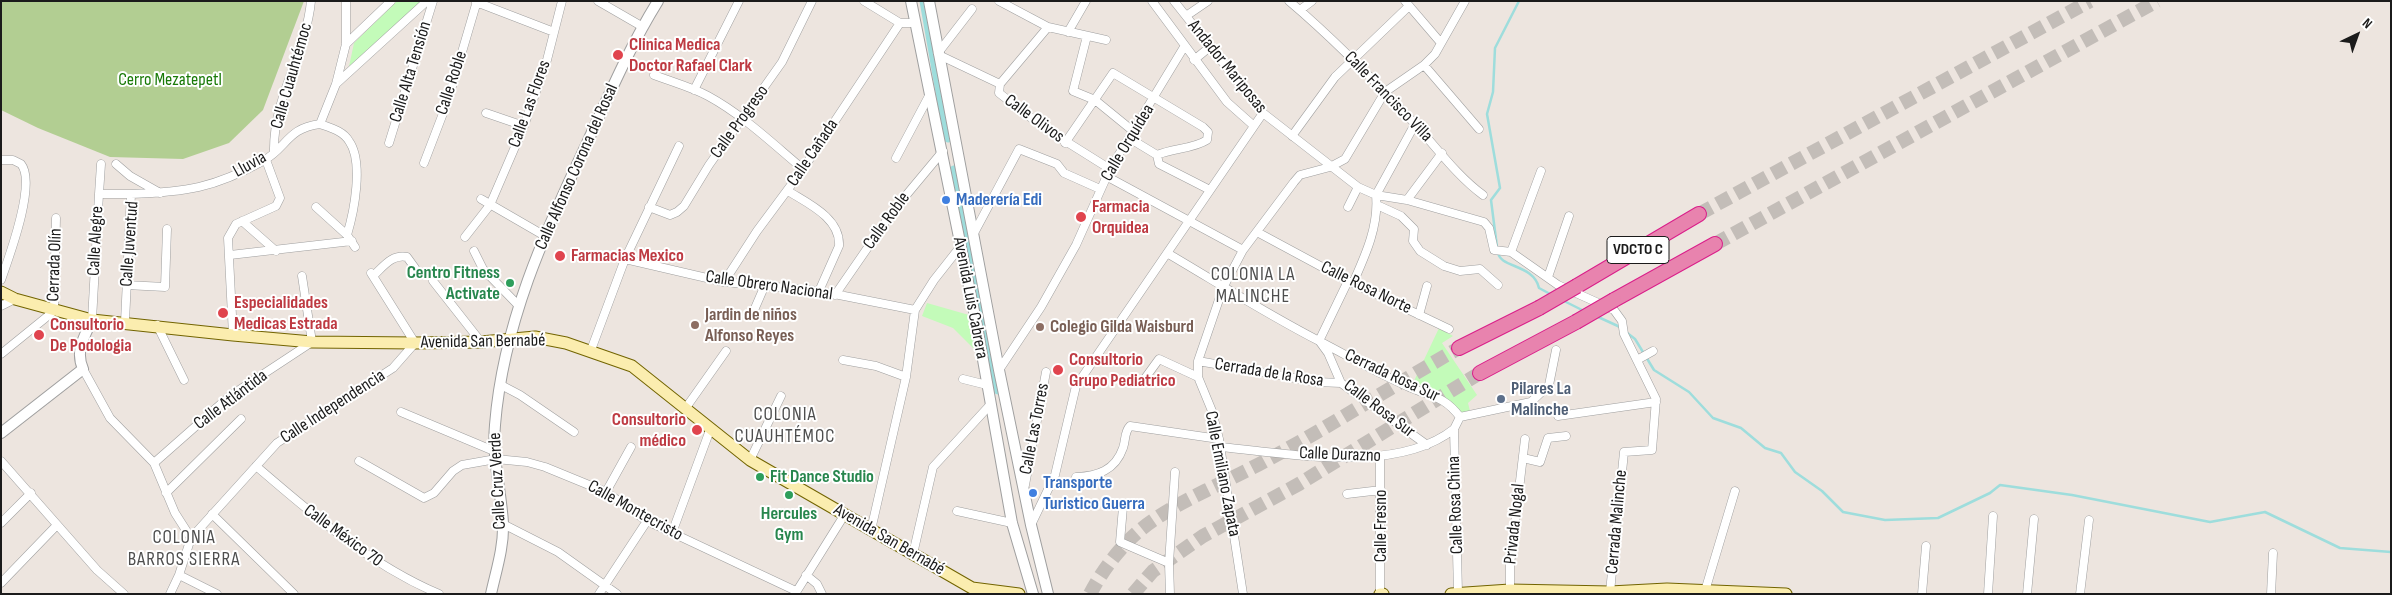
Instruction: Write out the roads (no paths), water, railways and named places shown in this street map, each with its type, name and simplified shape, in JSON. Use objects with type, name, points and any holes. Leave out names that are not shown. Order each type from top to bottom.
[{"type":"highway","name":"VDCTO C","points":[[1459,348],[1539,308],[1699,214]]},
{"type":"highway","name":"VDCTO C","points":[[1480,373],[1715,244]]},
{"type":"main road","name":"Avenida San Bernabé","points":[[1,292],[14,299],[92,320],[157,325],[233,335],[312,342],[481,342],[535,337],[590,350],[632,366],[750,460],[913,554],[971,591],[1019,594]]},
{"type":"main road","points":[[1451,594],[1705,591],[1786,594]]},
{"type":"street","name":"Calle Cuauhtémoc","points":[[274,151],[278,109],[306,31],[311,1]]},
{"type":"street","points":[[346,1],[346,44],[336,84],[320,124],[342,133],[350,142],[354,156],[356,201],[351,241]]},
{"type":"street","points":[[346,44],[391,1]]},
{"type":"street","points":[[336,84],[427,1]]},
{"type":"street","name":"Calle Alta Tensión","points":[[390,144],[433,1]]},
{"type":"street","name":"Calle Las Flores","points":[[465,237],[490,205],[524,126],[540,83],[562,1]]},
{"type":"street","points":[[598,1],[642,27]]},
{"type":"street","name":"Calle Alfonso Corona del Rosal","points":[[508,339],[518,305],[545,236],[624,63],[642,27],[658,1]]},
{"type":"street","points":[[694,90],[739,1]]},
{"type":"street","name":"Calle Progreso","points":[[649,207],[670,215],[680,210],[709,165],[744,119],[782,62],[812,1]]},
{"type":"street","points":[[864,1],[900,24],[915,23]]},
{"type":"street","name":"Avenida Luis Cabrera","points":[[911,1],[977,326],[1012,523],[1033,594]]},
{"type":"street","name":"Avenida Luis Cabrera","points":[[929,1],[999,370],[1031,525],[1048,594]]},
{"type":"street","points":[[931,17],[936,1]]},
{"type":"street","points":[[999,1],[1048,27],[1106,40]]},
{"type":"street","points":[[1068,32],[1086,1]]},
{"type":"street","name":"Andador Mariposas","points":[[1152,1],[1184,48],[1226,102],[1254,126]]},
{"type":"street","name":"Andador Mariposas","points":[[1174,1],[1263,112],[1330,166],[1358,186],[1376,195],[1407,200],[1484,222],[1489,228],[1498,250],[1511,252]]},
{"type":"street","points":[[1186,16],[1208,1]]},
{"type":"street","name":"Calle Francisco Villa","points":[[1289,1],[1353,59],[1415,124],[1466,183],[1483,195]]},
{"type":"street","points":[[1300,10],[1312,1]]},
{"type":"street","points":[[1385,92],[1424,65],[1435,54],[1465,1]]},
{"type":"street","points":[[477,2],[554,32]]},
{"type":"street","name":"Calle Roble","points":[[424,163],[447,103],[477,2]]},
{"type":"street","points":[[1292,136],[1335,78],[1407,4],[1441,43]]},
{"type":"street","points":[[938,54],[972,9]]},
{"type":"street","name":"Calle Cañada","points":[[724,282],[757,231],[804,170],[900,24]]},
{"type":"street","points":[[1000,84],[1048,27]]},
{"type":"street","points":[[1087,36],[1073,91],[1095,100],[1131,135],[1157,155],[1159,164],[1210,190]]},
{"type":"street","points":[[1194,60],[1211,46]]},
{"type":"street","name":"Calle Orquídea","points":[[999,370],[1041,307],[1064,267],[1108,173],[1184,48]]},
{"type":"street","name":"Calle Olivos","points":[[938,54],[1000,84],[999,93],[1004,98],[1108,173],[1187,221],[1243,250]]},
{"type":"street","points":[[1424,65],[1479,129]]},
{"type":"street","points":[[1066,142],[1113,73],[1203,127],[1208,132],[1207,140],[1198,146],[1174,148],[1157,155]]},
{"type":"street","points":[[654,75],[694,90],[720,103],[744,119],[804,170]]},
{"type":"street","name":"Calle Emiliano Zapata","points":[[1243,594],[1219,443],[1212,411],[1198,377],[1198,361],[1223,288],[1243,250],[1300,175],[1330,166],[1350,154],[1385,92]]},
{"type":"street","points":[[896,158],[930,94]]},
{"type":"street","points":[[1031,525],[1055,475],[1076,386],[1263,112]]},
{"type":"street","points":[[486,113],[524,126]]},
{"type":"street","name":"Lluvia","points":[[160,193],[214,184],[266,160],[302,127],[320,124]]},
{"type":"street","points":[[1319,341],[1368,250],[1377,205],[1376,195],[1415,124]]},
{"type":"street","points":[[942,151],[947,143],[956,145]]},
{"type":"street","points":[[590,350],[625,259],[679,146]]},
{"type":"street","points":[[974,233],[1015,154],[1022,148],[1059,165],[1064,173],[1100,189]]},
{"type":"street","name":"Calle Roble","points":[[835,295],[893,211],[942,151]]},
{"type":"street","points":[[1407,200],[1442,154]]},
{"type":"street","points":[[1,160],[13,160],[21,164],[25,170],[26,185],[17,233],[1,280]]},
{"type":"street","points":[[233,335],[228,238],[232,228],[242,221],[276,206],[279,202],[280,198],[266,160]]},
{"type":"street","points":[[945,163],[953,167],[960,162]]},
{"type":"street","points":[[99,194],[101,164]]},
{"type":"street","points":[[116,164],[130,176],[160,193]]},
{"type":"street","points":[[1541,171],[1511,252],[1558,285],[1614,310],[1622,321],[1624,334],[1645,356],[1656,401],[1558,416]]},
{"type":"street","points":[[1348,207],[1358,186]]},
{"type":"street","points":[[788,191],[823,213],[839,240],[839,246],[819,291]]},
{"type":"street","name":"Calle Juventud","points":[[124,322],[131,194],[160,193]]},
{"type":"street","name":"Calle Alegre","points":[[92,320],[99,194],[131,194]]},
{"type":"street","points":[[481,200],[545,236]]},
{"type":"street","points":[[1377,205],[1401,216],[1414,229],[1413,240],[1420,251],[1444,266],[1460,271],[1480,269],[1498,285]]},
{"type":"street","points":[[316,207],[351,241]]},
{"type":"street","points":[[1548,277],[1569,216]]},
{"type":"street","name":"Cerrada Olín","points":[[54,311],[56,218]]},
{"type":"street","points":[[242,221],[276,251]]},
{"type":"street","points":[[126,285],[165,286],[167,229]]},
{"type":"street","name":"Calle Rosa Norte","points":[[1257,232],[1350,282],[1449,329]]},
{"type":"street","points":[[230,255],[351,241]]},
{"type":"street","points":[[871,530],[906,377],[915,310],[934,280],[960,247]]},
{"type":"street","points":[[474,251],[483,269],[518,305]]},
{"type":"street","name":"Calle Rosa Sur","points":[[1167,253],[1223,288],[1319,341],[1328,353],[1341,383],[1427,445]]},
{"type":"street","points":[[414,342],[372,274],[392,258],[400,255],[407,256],[415,268]]},
{"type":"street","name":"Calle Obrero Nacional","points":[[625,259],[724,282],[819,291],[915,310]]},
{"type":"street","points":[[302,276],[312,342]]},
{"type":"street","points":[[433,281],[481,342]]},
{"type":"street","points":[[755,308],[765,285]]},
{"type":"street","points":[[1419,315],[1427,286]]},
{"type":"street","points":[[1,306],[14,299]]},
{"type":"street","points":[[1,354],[37,327],[54,311]]},
{"type":"street","points":[[92,320],[80,349],[79,356],[83,370],[110,418],[154,463],[166,493],[190,538],[179,575],[170,594]]},
{"type":"street","points":[[157,325],[184,380]]},
{"type":"street","name":"Calle Cruz Verde","points":[[491,594],[500,556],[503,524],[495,455],[494,425],[508,339]]},
{"type":"street","name":"Cerrada Rosa Sur","points":[[1319,341],[1410,387],[1442,399],[1460,417]]},
{"type":"street","name":"Calle Atlántida","points":[[154,463],[230,396],[312,342]]},
{"type":"street","name":"Calle Independencia","points":[[190,538],[282,438],[392,368],[414,342]]},
{"type":"street","points":[[1460,417],[1532,402],[1549,386],[1556,350]]},
{"type":"street","points":[[685,409],[726,351]]},
{"type":"street","points":[[1143,380],[1159,359],[1198,377]]},
{"type":"street","points":[[843,360],[876,366],[906,377]]},
{"type":"street","name":"Cerrada de la Rosa","points":[[1198,361],[1317,382],[1341,383]]},
{"type":"street","points":[[1,433],[83,370]]},
{"type":"street","name":"Calle Las Torres","points":[[1024,487],[1046,372]]},
{"type":"street","points":[[963,379],[987,384]]},
{"type":"street","points":[[501,386],[525,398],[574,432]]},
{"type":"street","points":[[750,460],[781,396]]},
{"type":"street","name":"Cerrada Malinche","points":[[1610,592],[1624,452],[1652,450],[1656,401]]},
{"type":"street","points":[[913,554],[933,467],[990,405]]},
{"type":"street","points":[[401,412],[495,455]]},
{"type":"street","name":"Calle Rosa China","points":[[1458,593],[1454,429],[1460,417]]},
{"type":"street","points":[[166,493],[241,419]]},
{"type":"street","name":"Calle Durazno","points":[[1076,476],[1095,476],[1110,466],[1123,449],[1127,429],[1130,426],[1219,443],[1321,456],[1380,457],[1427,445],[1442,439],[1454,429]]},
{"type":"street","points":[[672,533],[710,430]]},
{"type":"street","name":"Privada Nogal","points":[[1523,458],[1540,462],[1548,438],[1566,436]]},
{"type":"street","name":"Privada Nogal","points":[[1510,592],[1510,565],[1525,439]]},
{"type":"street","points":[[606,492],[630,447]]},
{"type":"street","points":[[359,461],[424,498],[434,493],[459,466],[495,455]]},
{"type":"street","name":"Calle Montecristo","points":[[495,455],[545,467],[606,492],[647,521],[796,592]]},
{"type":"street","name":"Calle Fresno","points":[[1380,457],[1381,594]]},
{"type":"street","points":[[1,461],[97,570],[124,594]]},
{"type":"street","name":"Calle México 70","points":[[256,466],[297,502],[362,552],[413,583],[439,594]]},
{"type":"street","points":[[1170,594],[1169,563],[1175,472]]},
{"type":"street","points":[[1348,494],[1381,490]]},
{"type":"street","points":[[1705,591],[1735,491]]},
{"type":"street","points":[[1,523],[31,494]]},
{"type":"street","points":[[1123,507],[1120,542],[1169,563]]},
{"type":"street","points":[[957,511],[1012,523]]},
{"type":"street","points":[[212,514],[294,594]]},
{"type":"street","points":[[796,592],[845,514]]},
{"type":"street","points":[[1988,594],[1993,516]]},
{"type":"street","points":[[2027,594],[2034,519]]},
{"type":"street","points":[[2080,594],[2089,520]]},
{"type":"street","points":[[599,594],[647,521]]},
{"type":"street","points":[[503,524],[558,552],[606,584],[617,594]]},
{"type":"street","points":[[1,583],[57,525]]},
{"type":"street","points":[[1922,594],[1926,546]]},
{"type":"street","points":[[2271,594],[2273,553]]},
{"type":"street","points":[[179,575],[218,594]]},
{"type":"street","points":[[806,575],[817,584],[822,594]]},
{"type":"waterway","points":[[924,1],[948,138]]},
{"type":"waterway","points":[[1497,247],[1491,200],[1500,188],[1487,114],[1493,92],[1495,48],[1519,1]]},
{"type":"waterway","points":[[954,170],[998,390]]},
{"type":"waterway","points":[[1498,252],[1504,261],[1531,274],[1539,288],[1552,295]]},
{"type":"waterway","points":[[1562,300],[1584,311]]},
{"type":"waterway","points":[[1596,316],[1620,327]]},
{"type":"waterway","points":[[1626,332],[1635,339],[1654,370],[1689,392],[1713,418],[1741,428],[1765,448],[1781,453],[1795,472],[1822,491],[1843,512],[1885,520],[1938,518],[1990,493],[2000,485],[2072,495],[2210,522],[2265,512],[2340,548],[2391,552]]},
{"type":"tunnel","points":[[1699,214],[2090,1]]},
{"type":"tunnel","points":[[1715,244],[2157,1]]},
{"type":"tunnel","points":[[1090,594],[1118,552],[1139,531],[1153,521],[1184,502],[1290,448],[1459,348]]},
{"type":"tunnel","points":[[1133,594],[1153,571],[1203,536],[1299,484],[1480,373]]},
{"type":"place","name":"Clinica Medica Doctor Rafael Clark","points":[[618,55]]},
{"type":"place","name":"Maderería Edi","points":[[946,200]]},
{"type":"place","name":"Farmacia Orquidea","points":[[1081,217]]},
{"type":"place","name":"Farmacias Mexico","points":[[560,256]]},
{"type":"place","name":"Centro Fitness Activate","points":[[510,283]]},
{"type":"place","name":"Especialidades Medicas Estrada","points":[[223,313]]},
{"type":"place","name":"Jardin de niños Alfonso Reyes","points":[[695,325]]},
{"type":"place","name":"Colegio Gilda Waisburd","points":[[1040,327]]},
{"type":"place","name":"Consultorio De Podologia","points":[[39,335]]},
{"type":"place","name":"Consultorio Grupo Pediatrico","points":[[1058,370]]},
{"type":"place","name":"Pilares La Malinche","points":[[1501,399]]},
{"type":"place","name":"Consultorio médico","points":[[697,430]]},
{"type":"place","name":"Fit Dance Studio","points":[[760,477]]},
{"type":"place","name":"Transporte Turistico Guerra","points":[[1033,493]]},
{"type":"place","name":"Hercules Gym","points":[[789,495]]},
{"type":"district","name":"COLONIA LA MALINCHE","points":[[1253,286]]},
{"type":"district","name":"COLONIA CUAUHTÉMOC","points":[[785,426]]},
{"type":"district","name":"COLONIA BARROS SIERRA","points":[[184,549]]},
{"type":"park label","name":"Cerro Mezatepetl","points":[[170,80]]}]
